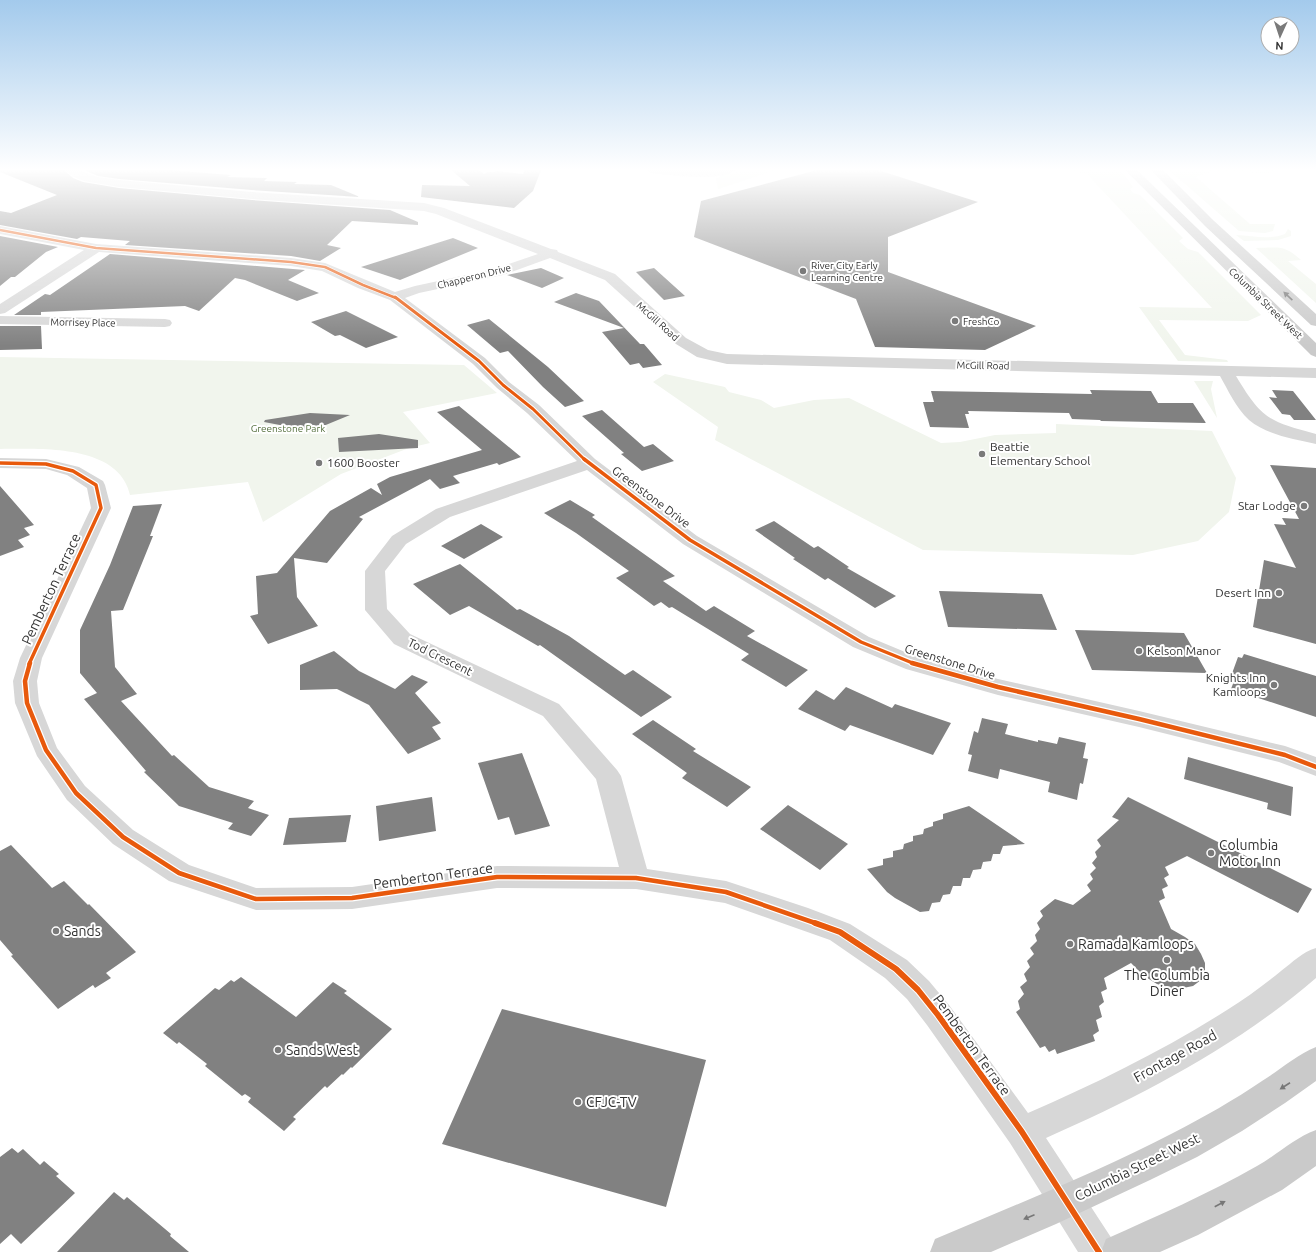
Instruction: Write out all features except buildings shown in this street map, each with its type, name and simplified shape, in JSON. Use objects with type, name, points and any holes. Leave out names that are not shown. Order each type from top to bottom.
[{"type":"main road","name":"Columbia Street West","points":[[1189,228],[1316,352]]},
{"type":"main road","name":"Columbia Street West","points":[[1215,228],[1316,322]]},
{"type":"main road","name":"Columbia Street West","points":[[948,1252],[1142,1166],[1223,1125],[1291,1082],[1316,1062]]},
{"type":"main road","points":[[1119,1252],[1185,1222],[1270,1178],[1316,1146]]},
{"type":"street","name":"McGill Road","points":[[486,228],[610,277],[681,342],[703,354],[727,359],[1316,373]]},
{"type":"street","name":"Greenstone Drive","points":[[0,230],[96,248],[291,262],[325,267],[363,285],[395,297],[479,362],[533,409],[589,463],[690,540],[861,642],[908,661],[998,687],[1139,719],[1285,755],[1316,767]]},
{"type":"street","points":[[0,310],[96,248]]},
{"type":"street","name":"Chapperon Drive","points":[[395,297],[415,290],[498,272],[552,253]]},
{"type":"street","name":"Morrisey Place","points":[[0,320],[165,323]]},
{"type":"street","points":[[1226,372],[1236,390],[1254,415],[1277,428],[1316,439]]},
{"type":"street","name":"Pemberton Terrace","points":[[0,463],[46,464],[73,472],[96,485],[101,508],[31,658],[25,681],[27,703],[46,750],[76,793],[123,837],[179,872],[256,900],[352,898],[497,877],[636,878],[726,892],[840,932],[884,960],[918,990],[938,1015],[1022,1132],[1065,1201],[1100,1252]]},
{"type":"street","name":"Tod Crescent","points":[[589,463],[443,513],[399,540],[375,571],[376,610],[402,639],[551,710],[608,776],[636,878]]},
{"type":"street","name":"Frontage Road","points":[[1022,1132],[1074,1110],[1171,1061],[1242,1018],[1304,972],[1316,960]]},
{"type":"green space","points":[[1138,228],[1173,228],[1183,238],[1179,241],[1188,249],[1198,252],[1261,315],[1248,321],[1159,320],[1185,355],[1227,360],[1228,362],[1178,361],[1139,307],[1212,308]]},
{"type":"green space","points":[[1236,228],[1274,228],[1273,231],[1265,233],[1239,231]]},
{"type":"green space","points":[[1288,229],[1291,231],[1291,236],[1278,240],[1244,241],[1236,235],[1273,237],[1285,234]]},
{"type":"green space","points":[[1256,248],[1285,249],[1301,260],[1288,261],[1316,284],[1316,303]]},
{"type":"green space","name":"Greenstone Park","points":[[0,357],[464,365],[497,393],[403,412],[430,443],[409,448],[341,474],[263,522],[248,482],[130,495],[123,478],[111,466],[95,458],[56,450],[0,449]]},
{"type":"green space","name":"Beattie Elementary School","points":[[665,374],[725,387],[729,392],[761,400],[774,408],[814,400],[849,398],[941,443],[960,442],[995,435],[1056,433],[1056,424],[1212,431],[1236,478],[1229,512],[1198,541],[1133,555],[923,550],[715,440],[718,427],[653,382]]},
{"type":"green space","points":[[1194,381],[1213,381],[1211,389],[1217,418]]},
{"type":"cycle path","points":[[0,230],[96,248],[291,262],[325,267],[363,285],[395,297],[479,361],[503,385],[533,409],[589,463],[690,540],[861,642],[914,664],[998,687],[1139,719],[1285,755],[1316,767]]},
{"type":"cycle path","points":[[0,463],[46,464],[73,471],[96,485],[101,508],[31,658],[25,681],[27,703],[46,750],[76,793],[123,837],[179,873],[256,899],[352,898],[497,877],[636,878],[726,892],[840,932],[896,969],[918,990],[938,1015],[1022,1132],[1099,1252]]},
{"type":"place","name":"River City Early Learning Centre","points":[[803,271]]},
{"type":"place","name":"FreshCo","points":[[955,321]]},
{"type":"place","name":"Beattie Elementary School","points":[[982,454]]},
{"type":"place","name":"1600 Booster","points":[[319,463]]},
{"type":"place","name":"Star Lodge","points":[[1304,506]]},
{"type":"place","name":"Desert Inn","points":[[1279,593]]},
{"type":"place","name":"Kelson Manor","points":[[1139,651]]},
{"type":"place","name":"Knights Inn Kamloops","points":[[1274,685]]},
{"type":"place","name":"Columbia Motor Inn","points":[[1211,853]]},
{"type":"place","name":"Sands","points":[[56,931]]},
{"type":"place","name":"Ramada Kamloops","points":[[1070,944]]},
{"type":"place","name":"The Columbia Diner","points":[[1167,960]]},
{"type":"place","name":"Sands West","points":[[278,1050]]},
{"type":"place","name":"CFJC-TV","points":[[578,1102]]}]
